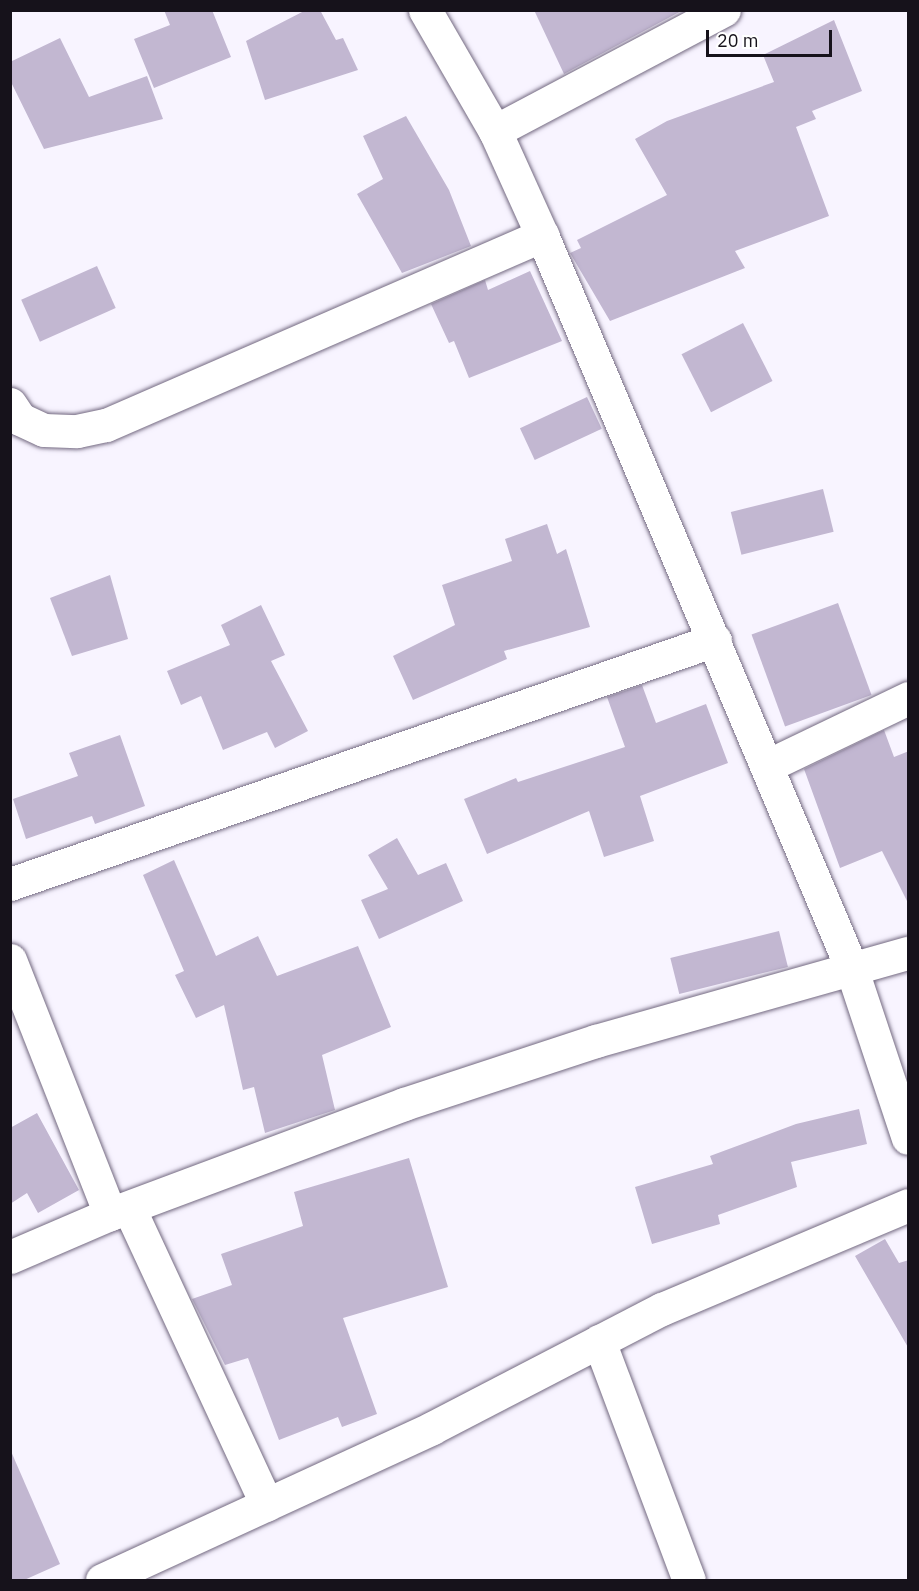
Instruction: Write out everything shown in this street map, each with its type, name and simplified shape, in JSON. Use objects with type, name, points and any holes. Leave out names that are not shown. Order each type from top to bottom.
[{"type":"street","points":[[425,10],[495,131],[542,235],[715,640],[851,967],[909,1138]]},
{"type":"street","points":[[495,131],[724,10]]},
{"type":"street","points":[[10,404],[20,419],[44,430],[77,431],[106,425],[542,235]]},
{"type":"street","points":[[10,884],[715,640]]},
{"type":"street","points":[[767,766],[909,698]]},
{"type":"street","points":[[10,1257],[120,1211],[416,1100],[596,1041],[851,967],[909,953]]},
{"type":"street","points":[[10,960],[120,1211],[267,1505]]},
{"type":"street","points":[[102,1581],[432,1428],[662,1309],[909,1205]]},
{"type":"street","points":[[600,1341],[689,1581]]},
{"type":"building","points":[[164,10],[212,10],[231,57],[154,88],[134,39],[170,25]]},
{"type":"building","points":[[306,10],[320,10],[336,40],[343,38],[358,70],[265,100],[246,41]]},
{"type":"building","points":[[534,10],[683,10],[564,74]]},
{"type":"building","points":[[834,20],[862,91],[812,111],[816,119],[796,127],[829,216],[735,251],[745,268],[610,321],[570,253],[581,248],[577,240],[667,195],[635,139],[667,121],[774,82],[763,55]]},
{"type":"building","points":[[60,38],[89,97],[147,76],[163,119],[44,149],[10,80],[10,62]]},
{"type":"building","points":[[406,116],[449,190],[471,246],[402,273],[357,194],[383,179],[363,136]]},
{"type":"building","points":[[97,266],[116,308],[40,342],[21,300]]},
{"type":"building","points":[[530,271],[562,341],[469,378],[454,341],[449,343],[431,304],[485,280],[488,290]]},
{"type":"building","points":[[743,323],[773,381],[711,412],[682,354]]},
{"type":"building","points":[[587,397],[602,429],[535,460],[520,428]]},
{"type":"building","points":[[823,489],[834,532],[741,555],[731,512]]},
{"type":"building","points":[[547,524],[557,554],[566,549],[590,627],[504,651],[507,659],[413,700],[393,656],[455,625],[442,585],[512,561],[505,539]]},
{"type":"building","points":[[110,575],[128,639],[72,656],[50,598]]},
{"type":"building","points":[[838,603],[872,695],[785,727],[752,634]]},
{"type":"building","points":[[261,605],[285,655],[271,661],[308,731],[275,748],[267,732],[223,750],[201,696],[181,705],[167,671],[230,645],[221,625]]},
{"type":"building","points":[[642,685],[656,723],[706,704],[728,763],[640,796],[654,841],[604,857],[589,811],[487,854],[464,799],[516,778],[518,782],[625,747],[607,697]]},
{"type":"building","points":[[884,730],[894,757],[909,751],[909,905],[882,851],[840,868],[804,769]]},
{"type":"building","points":[[120,735],[145,806],[95,824],[92,816],[26,839],[13,799],[78,776],[69,753]]},
{"type":"building","points":[[397,838],[418,875],[446,863],[463,901],[379,939],[361,900],[388,889],[368,855]]},
{"type":"building","points":[[174,860],[216,956],[258,936],[277,976],[358,946],[391,1027],[322,1055],[335,1110],[265,1133],[254,1087],[243,1090],[224,1005],[196,1018],[175,975],[184,971],[143,875]]},
{"type":"building","points":[[779,931],[788,967],[679,994],[670,958]]},
{"type":"building","points":[[859,1109],[867,1144],[791,1162],[797,1187],[718,1215],[720,1224],[652,1244],[635,1187],[713,1164],[710,1156],[796,1124]]},
{"type":"building","points":[[37,1113],[79,1190],[38,1213],[27,1193],[10,1204],[10,1128]]},
{"type":"building","points":[[409,1158],[448,1287],[343,1318],[377,1414],[342,1427],[338,1417],[279,1440],[248,1358],[225,1365],[192,1299],[232,1285],[221,1254],[303,1226],[294,1192]]},
{"type":"building","points":[[885,1239],[899,1263],[909,1260],[909,1349],[855,1256]]},
{"type":"building","points":[[10,1449],[60,1564],[22,1581],[10,1581]]}]
